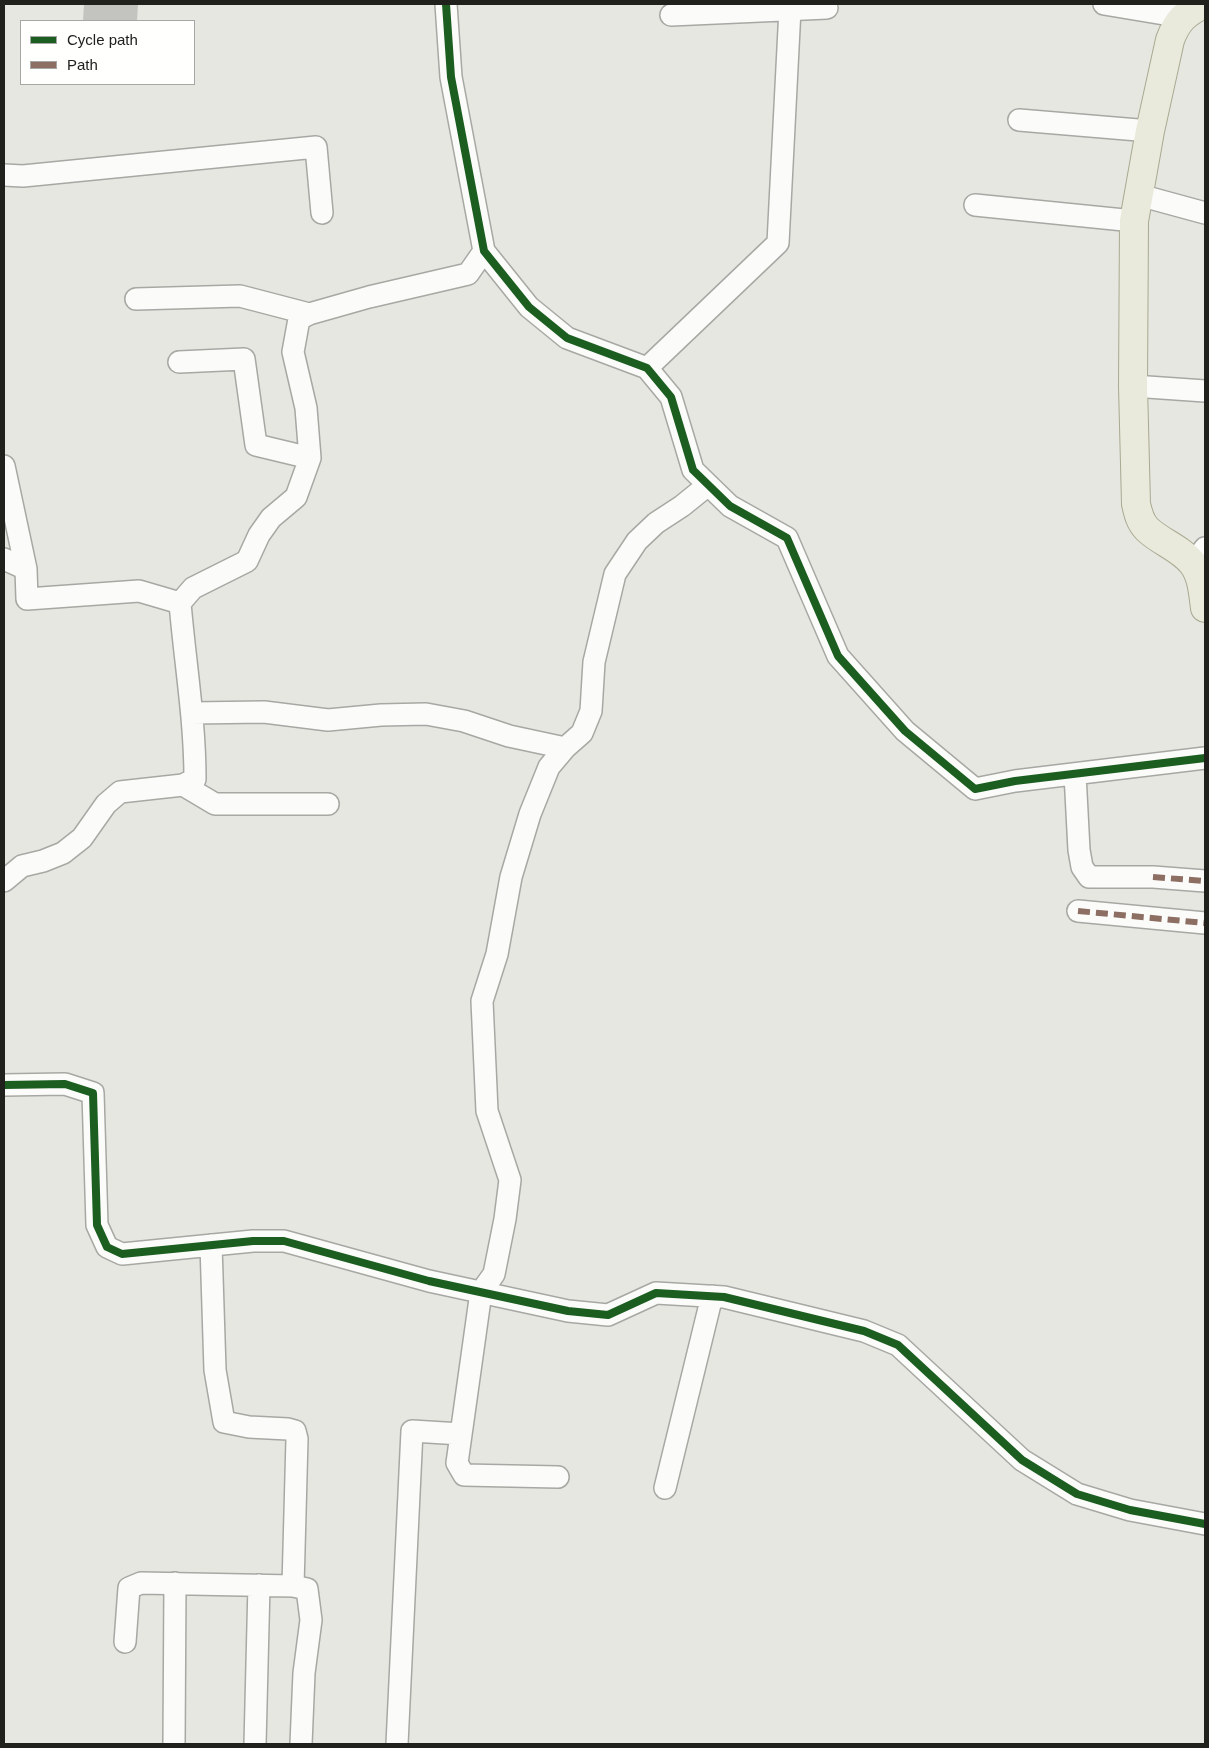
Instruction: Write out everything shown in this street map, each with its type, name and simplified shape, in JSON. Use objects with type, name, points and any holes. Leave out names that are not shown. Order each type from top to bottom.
[{"type":"main road","points":[[1188,8],[1174,28],[1170,40],[1150,131],[1134,221],[1133,386],[1136,504],[1140,518],[1146,528],[1183,554],[1199,556],[1205,608]]},
{"type":"street","points":[[446,4],[451,77],[484,251],[529,307],[567,338],[647,368],[671,396],[693,470],[730,506],[787,538],[838,656],[905,731],[975,789],[1016,780],[1205,758]]},
{"type":"street","points":[[1104,4],[1188,8]]},
{"type":"street","points":[[671,15],[827,8]]},
{"type":"street","points":[[647,368],[778,243],[790,9]]},
{"type":"street","points":[[1019,120],[1150,131]]},
{"type":"street","points":[[4,175],[23,176],[316,147],[322,213]]},
{"type":"street","points":[[1139,194],[1205,212]]},
{"type":"street","points":[[975,205],[1134,221]]},
{"type":"street","points":[[4,881],[22,866],[43,861],[63,853],[82,838],[106,804],[120,792],[184,784],[195,779],[192,713],[180,603],[193,588],[247,561],[271,518],[296,496],[310,458],[306,408],[293,352],[299,318],[406,288],[468,274],[484,251]]},
{"type":"street","points":[[136,299],[240,296],[309,314]]},
{"type":"street","points":[[180,362],[244,359],[256,446],[310,458]]},
{"type":"street","points":[[1133,386],[1205,392]]},
{"type":"street","points":[[4,466],[26,568],[27,599],[139,591],[180,603]]},
{"type":"street","points":[[558,1476],[464,1475],[457,1463],[481,1292],[494,1274],[505,1219],[510,1180],[487,1111],[482,1001],[497,954],[511,876],[530,814],[549,767],[565,748],[582,733],[591,711],[594,662],[615,574],[637,541],[656,523],[682,506],[708,485]]},
{"type":"street","points":[[4,559],[26,568]]},
{"type":"street","points":[[192,713],[264,712],[328,720],[381,715],[426,714],[464,721],[510,736],[565,748]]},
{"type":"street","points":[[1075,774],[1082,867],[1088,877],[1153,877],[1205,881]]},
{"type":"street","points":[[184,784],[215,804],[328,804]]},
{"type":"street","points":[[1078,912],[1205,923]]},
{"type":"street","points":[[4,1085],[66,1084],[94,1093],[97,1225],[108,1246],[122,1254],[253,1241],[284,1241],[429,1281],[568,1311],[608,1315],[656,1293],[712,1296],[724,1297],[864,1331],[898,1345],[1022,1460],[1077,1494],[1130,1510],[1205,1524]]},
{"type":"street","points":[[211,1245],[215,1370],[224,1422],[250,1427],[288,1429],[295,1431],[297,1439],[293,1586]]},
{"type":"street","points":[[665,1488],[712,1296]]},
{"type":"street","points":[[397,1744],[412,1431],[461,1434]]},
{"type":"street","points":[[125,1642],[129,1588],[141,1583],[293,1586],[307,1589],[311,1620],[304,1673],[301,1744]]},
{"type":"street","points":[[174,1744],[175,1583]]},
{"type":"street","points":[[255,1744],[259,1585]]},
{"type":"building","points":[[84,4],[138,4],[137,20],[83,20]]},
{"type":"marked path","points":[[1153,877],[1205,881]]},
{"type":"marked path","points":[[1078,911],[1205,923]]},
{"type":"cycle path","points":[[446,4],[451,77],[484,251],[529,307],[567,338],[647,368],[671,397],[693,470],[730,506],[787,538],[838,656],[905,731],[975,789],[1015,781],[1205,758]]},
{"type":"cycle path","points":[[4,1085],[65,1084],[93,1093],[97,1225],[107,1247],[122,1254],[253,1241],[284,1241],[429,1281],[568,1311],[608,1315],[656,1293],[724,1297],[864,1331],[898,1345],[1022,1460],[1077,1494],[1130,1510],[1205,1524]]}]
